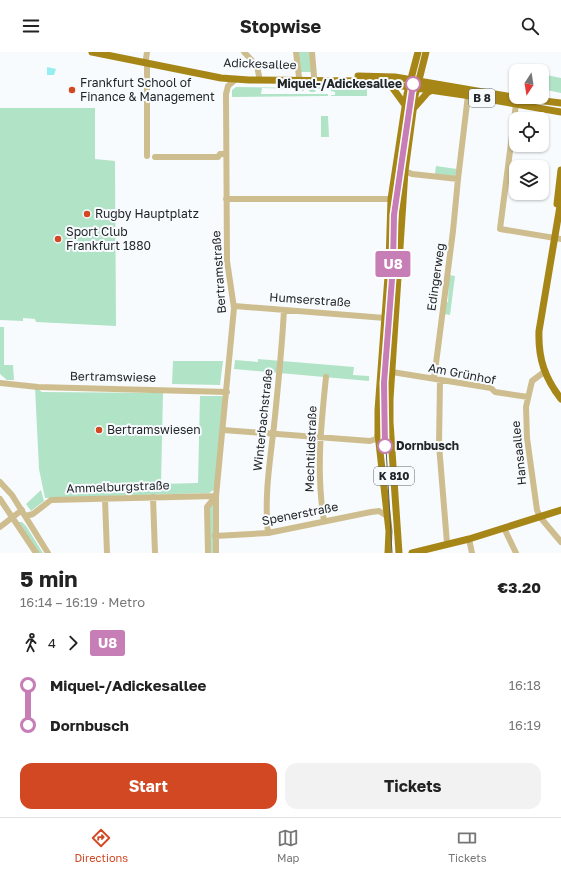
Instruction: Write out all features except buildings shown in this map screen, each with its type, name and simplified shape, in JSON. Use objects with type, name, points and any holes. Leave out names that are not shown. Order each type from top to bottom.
[{"type":"main road","name":"Adickesallee","points":[[92,52],[147,58],[222,78],[368,81],[389,84],[410,83]]},
{"type":"main road","name":"Adickesallee","points":[[110,52],[147,58],[210,73],[259,76],[370,76],[410,83]]},
{"type":"main road","points":[[410,83],[418,52]]},
{"type":"main road","points":[[418,84],[426,52]]},
{"type":"main road","name":"B 8","points":[[410,83],[561,103]]},
{"type":"main road","name":"K 810","points":[[399,553],[390,422],[398,199],[405,106],[410,83]]},
{"type":"main road","points":[[389,84],[405,106]]},
{"type":"main road","name":"B 8","points":[[418,84],[433,90],[509,103]]},
{"type":"main road","name":"K 810","points":[[388,553],[389,540],[378,434],[378,408],[389,262],[398,199],[408,172],[413,109],[418,84]]},
{"type":"main road","points":[[413,109],[428,92],[433,90]]},
{"type":"main road","name":"B 8","points":[[516,104],[561,112]]},
{"type":"main road","points":[[556,238],[561,170]]},
{"type":"main road","points":[[561,200],[556,238],[552,250],[539,331],[539,356],[544,372],[561,399]]},
{"type":"main road","points":[[428,553],[467,539],[561,510]]},
{"type":"main road","points":[[412,553],[467,539]]},
{"type":"street","points":[[244,52],[257,66],[259,76]]},
{"type":"street","points":[[296,52],[299,76]]},
{"type":"street","points":[[312,52],[314,76]]},
{"type":"street","points":[[147,58],[147,156]]},
{"type":"street","name":"Bertramstraße","points":[[216,553],[216,496],[234,306],[227,261],[226,94],[222,78]]},
{"type":"street","points":[[226,94],[228,86],[236,79]]},
{"type":"street","name":"Edingerweg","points":[[447,543],[439,445],[437,380],[468,95]]},
{"type":"street","points":[[516,104],[500,229],[556,238]]},
{"type":"street","points":[[155,157],[218,157],[220,154],[226,154]]},
{"type":"street","points":[[408,172],[458,179]]},
{"type":"street","points":[[226,199],[398,199]]},
{"type":"street","name":"Humserstraße","points":[[234,306],[385,318]]},
{"type":"street","name":"Winterbachstraße","points":[[268,533],[266,511],[284,310]]},
{"type":"street","name":"Am Grünhof","points":[[392,372],[491,388],[495,392],[528,397]]},
{"type":"street","name":"Hansaallee","points":[[540,517],[536,507],[527,438],[526,408],[532,381],[544,372]]},
{"type":"street","name":"Mechtildstraße","points":[[324,521],[320,493],[320,437],[326,377]]},
{"type":"street","name":"Bertramswiese","points":[[0,383],[38,386],[227,392]]},
{"type":"street","points":[[223,430],[370,441],[376,439],[378,434]]},
{"type":"street","points":[[0,482],[12,495],[48,553]]},
{"type":"street","name":"Bertramstraße","points":[[208,553],[207,506],[216,496]]},
{"type":"street","name":"Ammelburgstraße","points":[[0,527],[13,518],[24,513],[33,514],[51,500],[216,496]]},
{"type":"street","points":[[153,497],[155,553]]},
{"type":"street","points":[[0,499],[36,553]]},
{"type":"street","points":[[105,499],[107,553]]},
{"type":"street","name":"Spenerstraße","points":[[215,536],[268,533],[376,511],[382,512],[387,516]]},
{"type":"street","points":[[540,517],[561,542]]},
{"type":"street","points":[[504,528],[516,553]]},
{"type":"street","points":[[467,539],[472,553]]},
{"type":"green space","points":[[298,52],[310,52],[312,72],[300,72]]},
{"type":"green space","points":[[549,75],[561,78],[561,93],[549,90]]},
{"type":"green space","points":[[236,87],[304,88],[304,91],[302,91],[302,89],[262,88],[261,94],[328,94],[328,96],[232,97],[232,90]]},
{"type":"green space","points":[[307,87],[367,89],[367,96],[331,96],[335,95],[335,92],[331,91],[331,89],[316,89],[315,92],[310,92]]},
{"type":"green space","points":[[409,97],[410,98],[397,193],[396,192]]},
{"type":"green space","name":"Sport Club Frankfurt 1880","points":[[0,108],[95,108],[95,159],[115,161],[116,326],[36,322],[35,319],[23,318],[23,321],[0,320]]},
{"type":"green space","points":[[321,116],[328,116],[329,137],[321,137]]},
{"type":"green space","points":[[436,166],[457,169],[455,177],[435,174]]},
{"type":"green space","points":[[392,211],[397,211],[396,261],[391,260]]},
{"type":"green space","points":[[449,275],[455,276],[450,315],[444,314],[445,302],[448,302]]},
{"type":"green space","points":[[0,327],[4,327],[4,365],[13,365],[14,380],[7,380],[0,374]]},
{"type":"green space","points":[[258,359],[354,367],[353,375],[369,376],[369,381],[234,369],[235,360],[258,362]]},
{"type":"green space","points":[[173,361],[223,361],[220,385],[172,384]]},
{"type":"green space","points":[[35,387],[42,392],[163,393],[161,484],[198,483],[200,396],[222,396],[215,489],[209,493],[45,498],[39,469]]},
{"type":"green space","points":[[41,490],[44,501],[31,511],[26,504]]},
{"type":"green space","points":[[215,502],[215,553],[209,553],[209,505]]},
{"type":"green space","points":[[18,522],[22,522],[26,526],[43,553],[38,553]]},
{"type":"water","points":[[47,67],[56,69],[54,75],[47,75]]},
{"type":"tram line","points":[[383,395],[392,553]]},
{"type":"railway","points":[[385,396],[394,266]]},
{"type":"metro line","name":"U8","points":[[385,446],[383,410],[384,383],[393,266],[395,199],[413,84]]},
{"type":"place","name":"Miquel-/Adickesallee","points":[[413,84]]},
{"type":"place","name":"Frankfurt School of Finance & Management","points":[[72,90]]},
{"type":"place","name":"Rugby Hauptplatz","points":[[87,214]]},
{"type":"place","name":"Sport Club Frankfurt 1880","points":[[58,239]]},
{"type":"place","name":"Bertramswiesen","points":[[99,430]]},
{"type":"place","name":"Dornbusch","points":[[385,446]]}]
